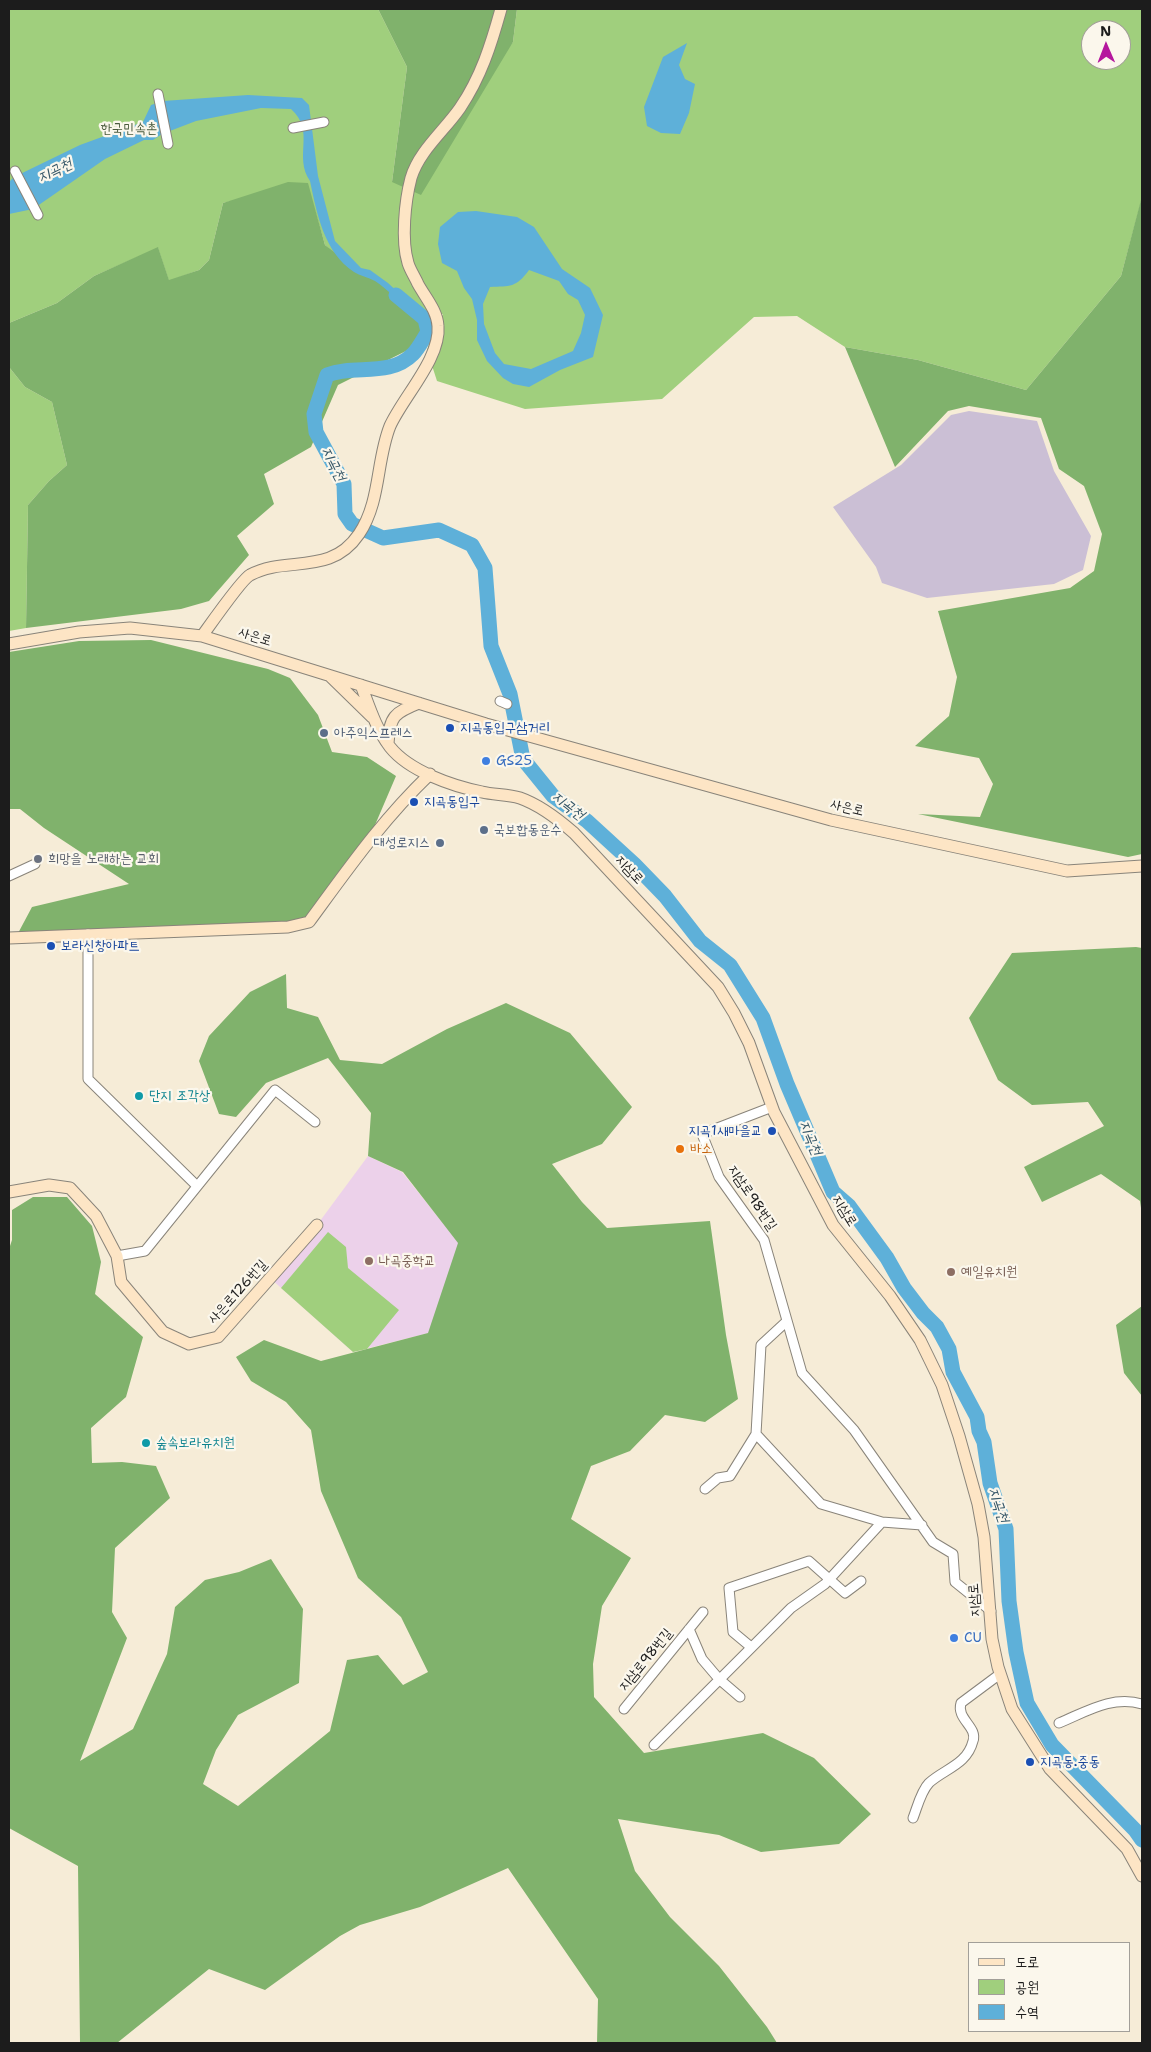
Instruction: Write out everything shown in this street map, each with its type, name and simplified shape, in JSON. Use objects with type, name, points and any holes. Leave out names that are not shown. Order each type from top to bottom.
[{"type":"street","points":[[202,636],[248,575],[273,567],[306,565],[327,560],[342,550],[358,535],[368,517],[375,497],[383,450],[391,426],[423,372],[436,343],[438,328],[436,315],[408,263],[405,208],[412,177],[422,157],[476,84],[489,52],[501,9]]},
{"type":"street","points":[[158,94],[168,144]]},
{"type":"street","points":[[293,128],[324,122]]},
{"type":"street","points":[[15,172],[38,215]]},
{"type":"street","name":"사은로","points":[[9,644],[80,632],[130,628],[202,636],[486,724],[831,820],[1067,871],[1142,866]]},
{"type":"street","points":[[329,675],[374,718]]},
{"type":"street","name":"지삼로","points":[[361,685],[374,718],[388,743],[406,763],[456,786],[520,798],[553,815],[574,833],[718,987],[749,1043],[772,1107],[833,1225],[890,1296],[920,1340],[942,1385],[959,1436],[978,1504],[984,1537],[992,1639],[1000,1674],[1012,1709],[1050,1769],[1127,1849],[1142,1876]]},
{"type":"street","points":[[388,743],[389,727],[396,714],[419,703]]},
{"type":"street","points":[[9,938],[288,927],[310,922],[369,839],[400,802],[430,774]]},
{"type":"street","points":[[9,876],[35,864]]},
{"type":"street","points":[[88,934],[88,1080],[197,1186]]},
{"type":"street","points":[[117,1256],[145,1251],[275,1090],[315,1122]]},
{"type":"street","name":"지삼로98번길","points":[[772,1107],[702,1134],[719,1177],[764,1240],[802,1373],[854,1430],[934,1542],[953,1554],[955,1582],[991,1611]]},
{"type":"street","name":"사은로126번길","points":[[9,1192],[49,1184],[70,1188],[96,1216],[117,1256],[121,1282],[163,1332],[189,1344],[218,1337],[317,1225]]},
{"type":"street","points":[[705,1489],[718,1478],[730,1476],[756,1434],[761,1345],[787,1321]]},
{"type":"street","points":[[756,1434],[821,1504],[882,1522],[922,1525]]},
{"type":"street","points":[[654,1745],[791,1608],[829,1579],[882,1522]]},
{"type":"street","points":[[751,1647],[733,1632],[729,1588],[809,1561],[845,1592],[861,1581]]},
{"type":"street","name":"지삼로98번길","points":[[624,1709],[702,1612]]},
{"type":"street","name":"지삼로98번길","points":[[689,1629],[702,1659],[719,1679],[740,1697]]},
{"type":"street","points":[[913,1818],[930,1783],[959,1763],[974,1740],[974,1733],[960,1713],[961,1703],[1000,1674]]},
{"type":"street","points":[[1059,1723],[1100,1704],[1136,1702],[1142,1704]]},
{"type":"shaded area","points":[[969,411],[1037,421],[1054,471],[1091,536],[1083,570],[1054,584],[927,598],[882,583],[876,567],[833,507],[901,465],[951,415]]},
{"type":"shaded area","name":"나곡중학교","points":[[368,1156],[402,1172],[459,1243],[429,1333],[353,1352],[270,1278],[317,1225]]},
{"type":"green space","name":"한국민속촌","points":[[9,9],[378,9],[407,67],[392,182],[513,42],[517,9],[1142,9],[1142,198],[1121,276],[1026,390],[918,360],[845,347],[797,316],[754,317],[662,399],[525,409],[437,381],[427,350],[434,330],[443,314],[430,318],[418,306],[393,299],[363,280],[325,245],[307,183],[223,203],[209,260],[199,270],[169,281],[158,248],[94,276],[57,303],[9,323]]},
{"type":"green space","points":[[378,9],[517,9],[513,42],[421,195],[392,182],[407,67]]},
{"type":"green space","points":[[288,182],[308,183],[325,245],[351,265],[381,283],[425,319],[420,344],[338,385],[311,447],[264,474],[274,504],[237,536],[249,555],[209,601],[181,609],[26,628],[28,505],[49,481],[67,465],[52,402],[25,387],[9,367],[9,323],[57,303],[94,276],[158,247],[169,280],[199,270],[209,260],[223,203]]},
{"type":"green space","points":[[1142,196],[1142,854],[1128,857],[918,814],[980,817],[993,784],[979,758],[915,746],[949,716],[957,677],[938,611],[1070,588],[1094,571],[1102,534],[1084,486],[1059,469],[1041,418],[969,406],[948,411],[895,467],[845,347],[918,360],[1026,390],[1121,276]]},
{"type":"green space","points":[[9,367],[25,387],[52,402],[67,465],[49,481],[28,505],[26,628],[9,631]]},
{"type":"green space","points":[[151,640],[268,669],[290,678],[318,715],[332,752],[367,757],[396,776],[369,839],[309,922],[16,937],[32,907],[129,884],[44,828],[20,809],[9,809],[9,652],[79,641]]},
{"type":"green space","points":[[1142,948],[1142,1215],[1140,1201],[1101,1174],[1042,1202],[1024,1167],[1104,1126],[1088,1102],[1032,1105],[998,1080],[969,1018],[1012,953]]},
{"type":"green space","points":[[286,974],[287,1008],[318,1017],[340,1060],[382,1064],[447,1029],[506,1003],[570,1033],[632,1107],[602,1144],[552,1164],[582,1202],[607,1228],[710,1221],[726,1335],[738,1399],[705,1422],[665,1415],[630,1451],[591,1466],[571,1519],[631,1558],[602,1606],[593,1664],[594,1697],[644,1753],[763,1733],[814,1758],[871,1814],[839,1844],[761,1852],[719,1835],[618,1819],[635,1871],[670,1917],[719,1966],[767,2027],[777,2043],[597,2043],[598,1999],[508,1868],[420,1907],[360,1925],[340,1936],[265,1990],[209,1969],[117,2043],[80,2043],[78,1866],[9,1828],[9,1249],[12,1240],[12,1210],[33,1197],[67,1197],[92,1226],[101,1262],[95,1294],[143,1337],[126,1397],[91,1428],[92,1463],[122,1462],[156,1466],[170,1498],[115,1548],[112,1612],[127,1638],[80,1761],[133,1729],[167,1654],[175,1607],[205,1580],[239,1572],[271,1559],[303,1609],[299,1683],[238,1715],[216,1750],[203,1784],[238,1806],[330,1731],[347,1660],[378,1655],[403,1685],[428,1672],[401,1617],[358,1578],[321,1491],[311,1430],[286,1402],[251,1381],[236,1357],[264,1340],[321,1361],[428,1333],[458,1243],[403,1172],[368,1156],[371,1113],[328,1058],[266,1083],[236,1117],[219,1114],[199,1061],[209,1036],[250,992]]},
{"type":"green space","points":[[328,1232],[346,1247],[348,1268],[399,1310],[367,1349],[353,1352],[281,1288]]},
{"type":"green space","points":[[1142,1306],[1142,1396],[1124,1373],[1116,1325]]},
{"type":"water","points":[[687,43],[679,65],[685,79],[695,84],[689,113],[680,134],[661,133],[647,126],[644,107],[663,57]]},
{"type":"water","points":[[248,95],[302,98],[309,105],[318,176],[335,241],[361,268],[370,270],[388,283],[416,309],[399,300],[375,281],[354,272],[335,254],[323,231],[310,181],[305,172],[302,126],[298,117],[291,109],[261,108],[196,121],[162,134],[153,140],[144,140],[105,159],[33,209],[9,214],[9,182],[14,177],[80,145],[143,122],[151,105],[163,101]]},
{"type":"water","points":[[476,211],[517,217],[534,227],[562,269],[590,288],[603,315],[593,357],[560,370],[529,387],[513,384],[503,378],[487,361],[477,340],[477,320],[472,299],[464,288],[457,271],[442,263],[438,244],[440,227],[458,212]],"holes":[[[529,270],[559,281],[568,294],[578,300],[585,315],[581,333],[573,351],[531,369],[504,364],[495,353],[484,324],[483,304],[490,287],[512,285],[520,280]]]},
{"type":"waterway","name":"지곡천","points":[[396,295],[425,319],[428,332],[417,349],[404,361],[393,366],[349,370],[327,375],[314,414],[316,432],[344,484],[345,514],[352,524],[383,538],[439,530],[472,545],[485,568],[491,646],[510,694],[523,759],[553,796],[587,821],[634,864],[665,896],[700,941],[730,965],[763,1018],[787,1084],[833,1192],[849,1206],[887,1258],[904,1288],[923,1313],[937,1327],[949,1349],[953,1372],[977,1417],[979,1431],[984,1442],[990,1483],[1006,1529],[1009,1601],[1016,1652],[1027,1703],[1052,1745],[1135,1830],[1142,1840]]},
{"type":"place","name":"지곡동입구삼거리","points":[[450,728]]},
{"type":"place","name":"아주익스프레스","points":[[324,733]]},
{"type":"place","name":"GS25","points":[[486,761]]},
{"type":"place","name":"지곡동입구","points":[[414,802]]},
{"type":"place","name":"국보합동운수","points":[[484,830]]},
{"type":"place","name":"대성로지스","points":[[440,843]]},
{"type":"place","name":"희망을 노래하는 교회","points":[[38,859]]},
{"type":"place","name":"보라신창아파트","points":[[51,946]]},
{"type":"place","name":"단지 조각상","points":[[139,1096]]},
{"type":"place","name":"지곡1새마을교","points":[[772,1131]]},
{"type":"place","name":"바소","points":[[680,1149]]},
{"type":"place","name":"나곡중학교","points":[[369,1261]]},
{"type":"place","name":"예일유치원","points":[[951,1272]]},
{"type":"place","name":"숲속보라유치원","points":[[146,1443]]},
{"type":"place","name":"CU","points":[[954,1638]]},
{"type":"place","name":"지곡동.중동","points":[[1030,1762]]}]
